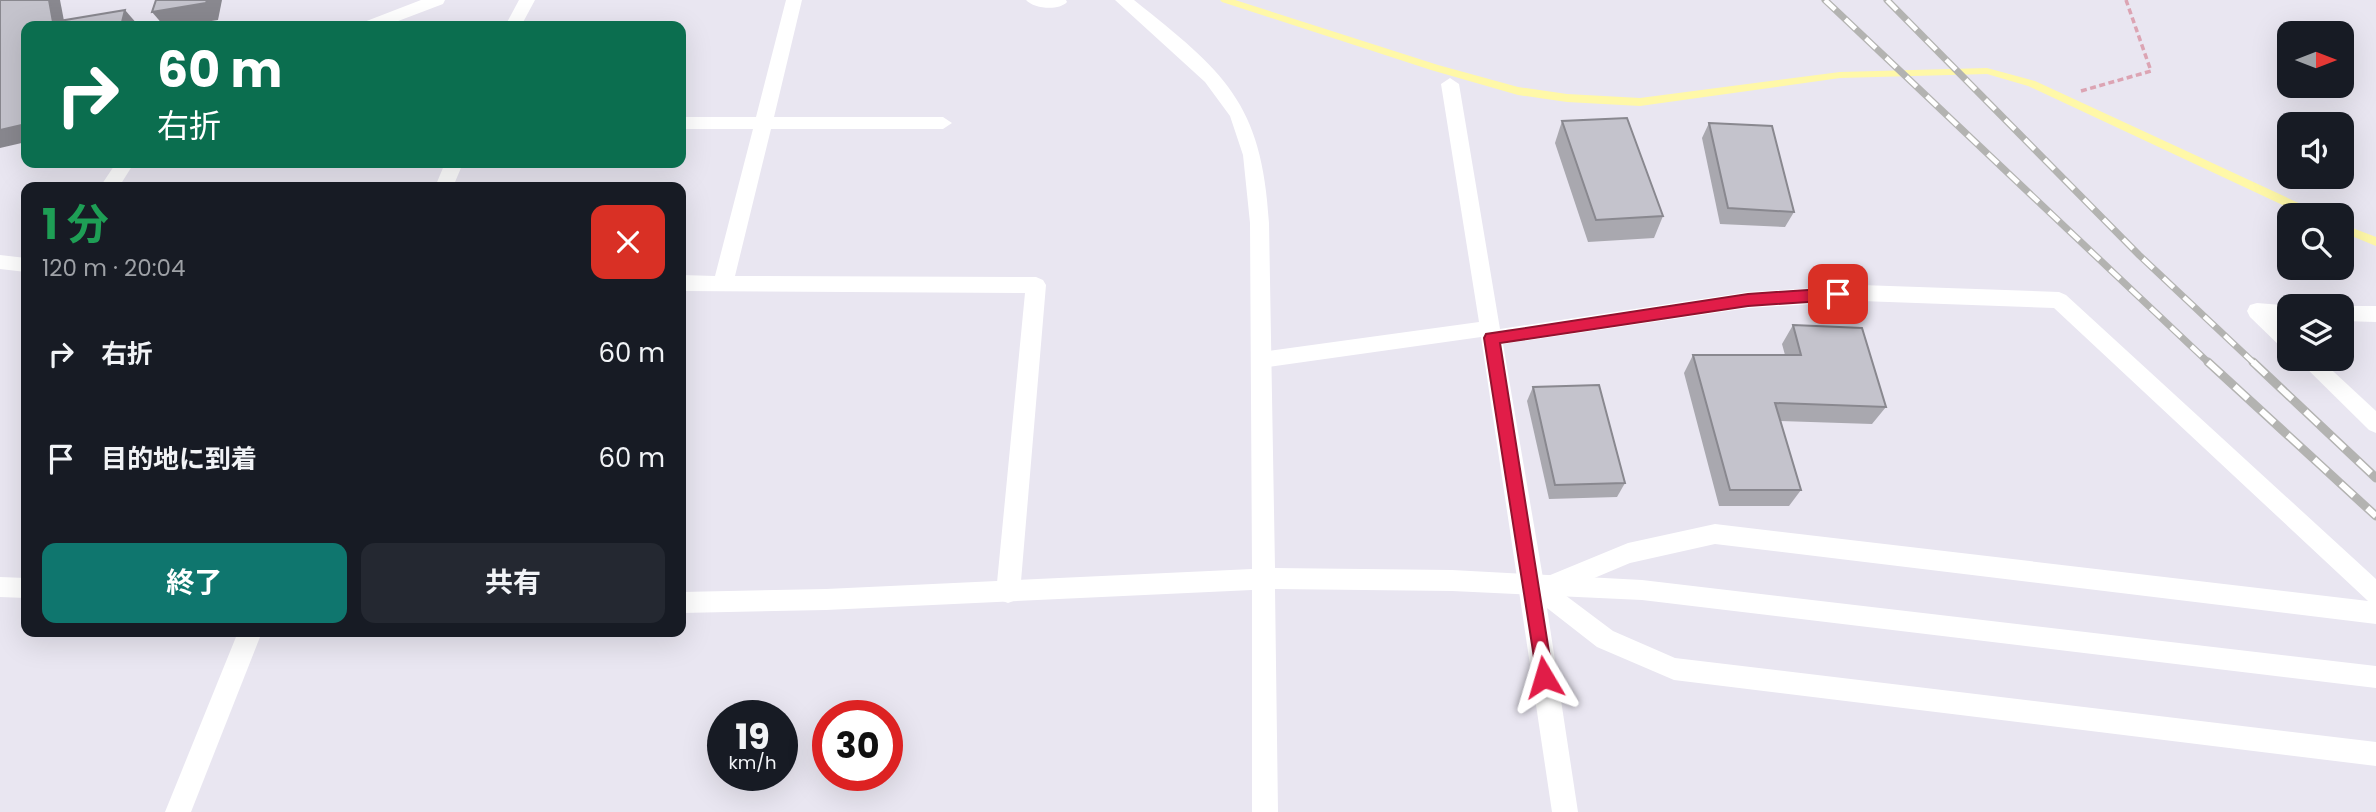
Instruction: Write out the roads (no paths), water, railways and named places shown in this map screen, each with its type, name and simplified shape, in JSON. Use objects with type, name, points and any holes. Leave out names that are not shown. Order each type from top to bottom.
[{"type":"street","points":[[383,21],[437,0]]},
{"type":"street","points":[[516,21],[527,0]]},
{"type":"street","points":[[723,283],[794,0]]},
{"type":"street","points":[[1034,0],[1059,2]]},
{"type":"street","points":[[1123,0],[1208,75],[1234,105],[1247,134],[1255,171],[1261,360],[1265,812]]},
{"type":"street","points":[[1450,84],[1491,333],[1543,584],[1565,812]]},
{"type":"street","points":[[686,123],[943,123]]},
{"type":"street","points":[[0,262],[21,264]]},
{"type":"street","points":[[686,283],[1036,285],[1008,593]]},
{"type":"street","points":[[1261,360],[1773,298],[1861,293],[2059,300],[2376,594]]},
{"type":"street","points":[[2277,312],[2257,312],[2277,331]]},
{"type":"street","points":[[2354,313],[2376,314]]},
{"type":"street","points":[[2320,371],[2376,424]]},
{"type":"street","points":[[1543,584],[1628,553],[1715,534],[2376,613]]},
{"type":"street","points":[[686,603],[845,600],[1262,579],[1543,584],[1642,590],[2376,677]]},
{"type":"street","points":[[1543,584],[1605,639],[1674,669],[2376,754]]},
{"type":"street","points":[[0,587],[21,588]]},
{"type":"street","points":[[178,812],[248,637]]},
{"type":"waterway","points":[[1225,0],[1435,68],[1518,91],[1567,98],[1640,102],[1840,75],[1987,71],[2031,83],[2288,203]]},
{"type":"waterway","points":[[2354,233],[2376,242]]},
{"type":"railway","points":[[1825,0],[2210,364]]},
{"type":"railway","points":[[1887,0],[2139,255],[2255,364]]},
{"type":"railway","points":[[2208,362],[2376,516]]},
{"type":"railway","points":[[2253,362],[2376,478]]}]
